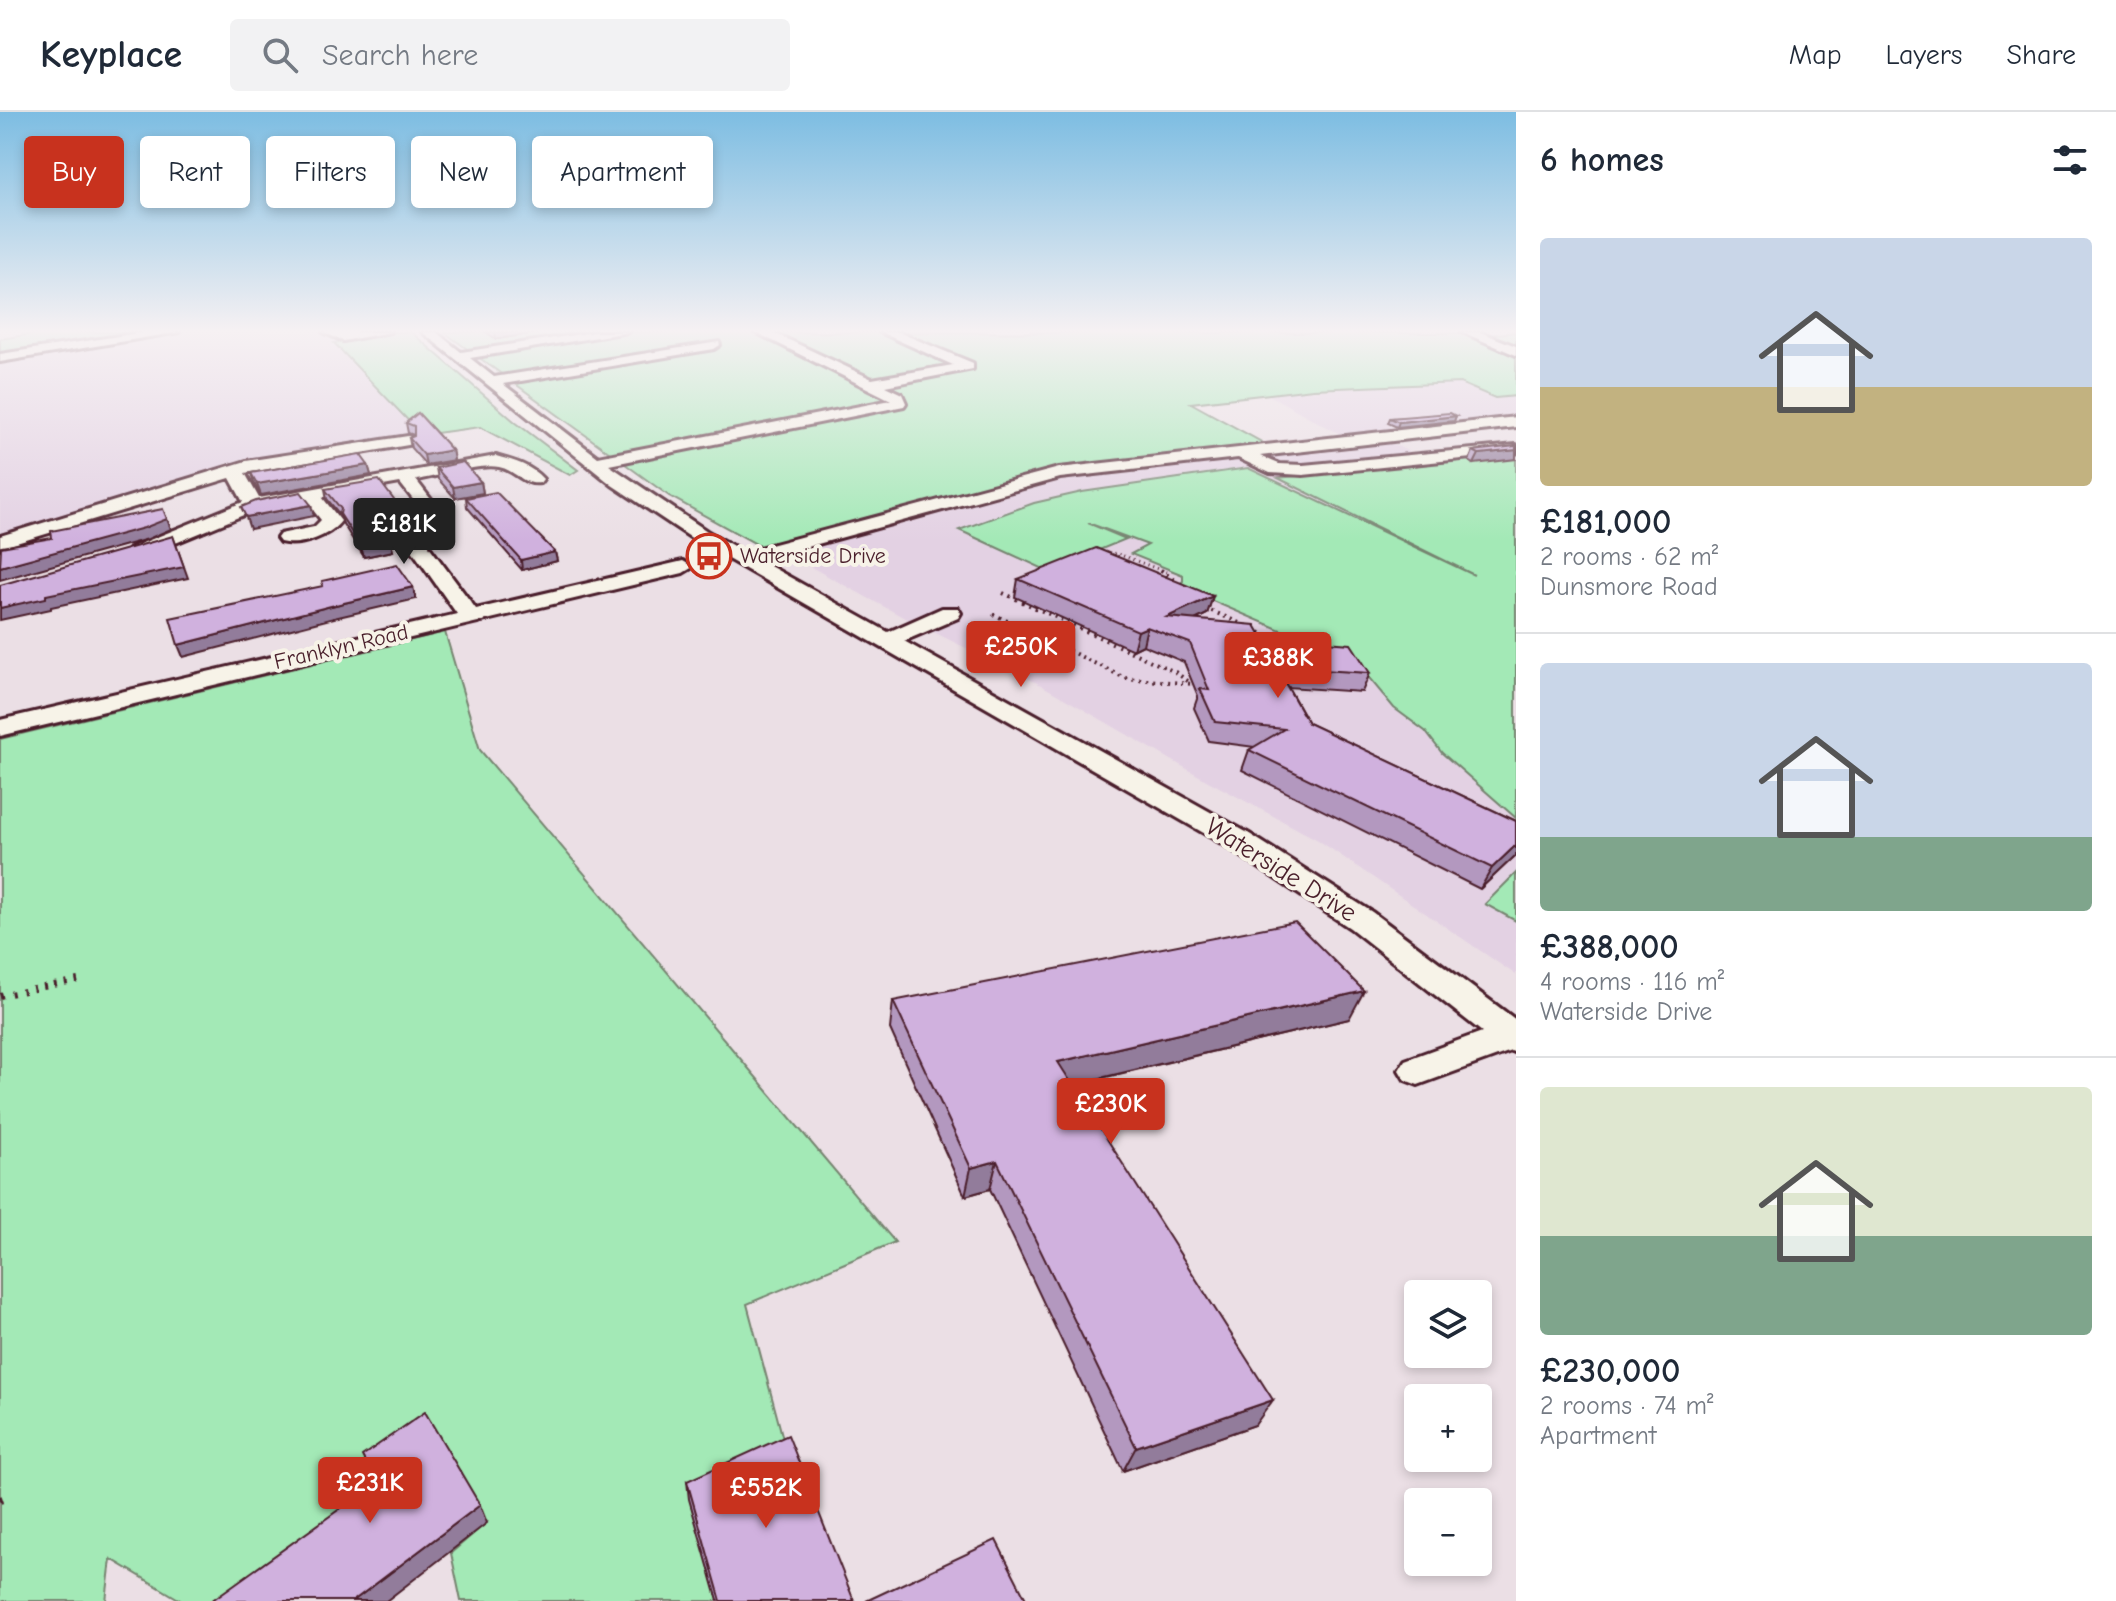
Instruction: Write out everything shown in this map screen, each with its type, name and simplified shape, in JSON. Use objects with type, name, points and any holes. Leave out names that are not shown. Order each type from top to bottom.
[{"type":"street","name":"Waterside Drive","points":[[518,401],[595,463],[739,559],[1238,840],[1361,920],[1515,1037]]},
{"type":"street","points":[[595,463],[898,401]]},
{"type":"street","points":[[739,559],[1059,473],[1516,422]]},
{"type":"street","points":[[0,542],[246,466],[408,441]]},
{"type":"street","points":[[1237,451],[1276,469],[1303,470],[1511,449]]},
{"type":"street","points":[[116,556],[156,546],[253,504],[309,493],[496,461],[517,467],[534,479]]},
{"type":"street","points":[[235,471],[253,504]]},
{"type":"street","points":[[404,477],[424,502],[419,546],[471,617]]},
{"type":"street","points":[[287,538],[320,531],[332,521],[309,493]]},
{"type":"street","name":"Franklyn Road","points":[[0,728],[683,567]]},
{"type":"street","points":[[886,641],[950,613]]},
{"type":"street","points":[[1418,1070],[1515,1037]]},
{"type":"path","points":[[1102,558],[1115,553],[1170,574],[1172,583],[1159,589]]},
{"type":"path","points":[[993,614],[1125,678],[1193,684],[1175,672],[1003,593]]},
{"type":"path","points":[[1198,605],[1272,637],[1283,646]]},
{"type":"path","points":[[0,996],[78,980]]},
{"type":"shaded area","points":[[0,401],[390,401],[422,435],[224,464],[226,472],[0,538]]},
{"type":"shaded area","points":[[1281,401],[1516,401],[1516,425],[1385,440],[1430,462],[1280,478],[1516,594],[1516,975],[1318,840],[1041,685],[903,617],[787,554],[1075,476],[1233,456],[1220,450],[1340,434]]},
{"type":"green space","points":[[390,401],[491,401],[578,470],[570,475],[480,427],[422,435]]},
{"type":"green space","points":[[539,401],[1204,401],[1191,403],[1265,444],[1057,469],[765,549],[669,496]]},
{"type":"green space","points":[[1516,452],[1516,818],[1442,753],[1425,731],[1394,708],[1356,662],[1177,586],[1183,581],[1183,575],[1131,554],[1148,545],[1088,523],[1126,539],[1048,571],[959,530],[1034,503],[1082,492],[1248,468],[1474,575],[1278,478]]},
{"type":"green space","points":[[445,632],[480,750],[895,1242],[747,1304],[787,1454],[718,1601],[461,1601],[451,1553],[487,1522],[386,1501],[248,1601],[182,1601],[111,1559],[106,1601],[0,1601],[0,739]]},
{"type":"green space","points":[[1516,873],[1516,921],[1485,904]]},
{"type":"building","points":[[418,413],[452,450],[424,455],[409,438],[414,436],[414,426],[406,423]]},
{"type":"building","points":[[1450,413],[1456,416],[1399,422],[1390,418]]},
{"type":"building","points":[[1516,446],[1516,450],[1479,454],[1473,451]]},
{"type":"building","points":[[360,454],[368,465],[257,484],[251,473]]},
{"type":"building","points":[[463,462],[481,482],[453,487],[436,468]]},
{"type":"building","points":[[379,480],[397,504],[383,507],[392,519],[377,522],[391,541],[361,547],[340,514],[341,509],[325,489]]},
{"type":"building","points":[[301,492],[311,505],[246,517],[241,507],[256,501]]},
{"type":"building","points":[[496,492],[555,552],[521,560],[466,498]]},
{"type":"building","points":[[163,509],[167,519],[144,528],[0,567],[1,547],[52,538],[51,531]]},
{"type":"building","points":[[173,536],[184,567],[46,595],[46,598],[0,608],[0,585]]},
{"type":"building","points":[[1096,548],[1213,596],[1167,617],[1255,625],[1262,637],[1351,644],[1370,673],[1276,667],[1308,723],[1516,821],[1516,845],[1492,868],[1249,750],[1284,729],[1215,722],[1200,689],[1209,690],[1190,643],[1147,627],[1138,631],[1018,579]]},
{"type":"building","points":[[397,564],[413,587],[178,645],[170,618],[323,586],[322,581]]},
{"type":"building","points":[[1295,922],[1364,991],[1058,1062],[1273,1400],[1136,1447],[997,1161],[971,1168],[893,1001]]},
{"type":"building","points":[[425,1412],[480,1505],[353,1601],[211,1601],[376,1483],[362,1456]]},
{"type":"building","points":[[788,1435],[854,1601],[721,1601],[687,1481]]},
{"type":"building","points":[[996,1540],[1027,1601],[866,1601]]},
{"type":"place","name":"Waterside Drive","points":[[709,556]]}]
